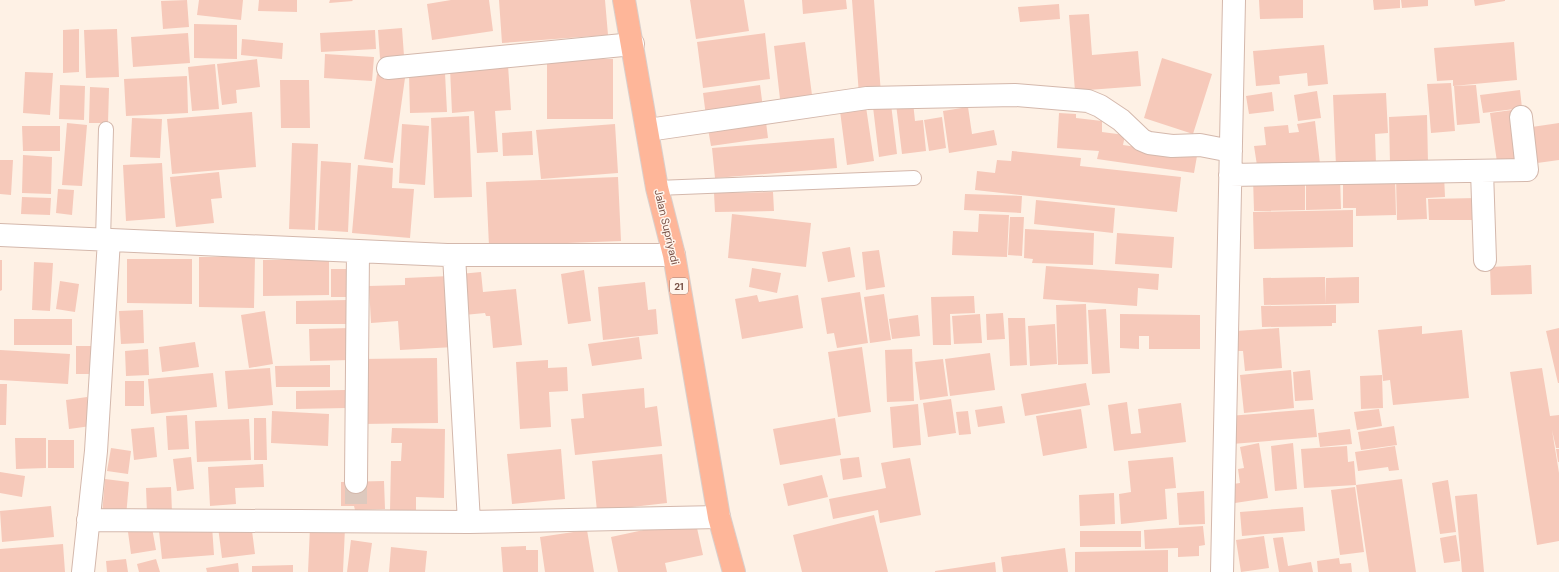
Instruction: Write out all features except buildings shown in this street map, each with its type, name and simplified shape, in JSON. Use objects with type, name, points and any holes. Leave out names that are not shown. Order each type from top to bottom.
[{"type":"highway","name":"Jalan Supriyadi","points":[[624,0],[634,44],[657,188],[674,255],[719,517],[734,572]]},
{"type":"street","points":[[1222,572],[1234,0]]},
{"type":"street","points":[[388,68],[634,44]]},
{"type":"street","points":[[648,130],[860,99],[918,96],[1014,95],[1088,101],[1100,106],[1121,120],[1142,140],[1149,143],[1172,146],[1200,145],[1231,151]]},
{"type":"street","points":[[1230,176],[1527,170],[1521,118]]},
{"type":"street","points":[[1482,170],[1485,260]]},
{"type":"street","points":[[0,235],[454,255],[674,255]]},
{"type":"street","points":[[83,572],[96,451],[106,240]]},
{"type":"street","points":[[356,482],[358,251]]},
{"type":"street","points":[[454,255],[469,522]]},
{"type":"street","points":[[88,520],[356,516],[469,522],[719,517]]},
{"type":"lane","points":[[106,129],[106,240]]},
{"type":"lane","points":[[657,188],[914,178]]},
{"type":"tunnel","points":[[356,482],[356,510]]}]
